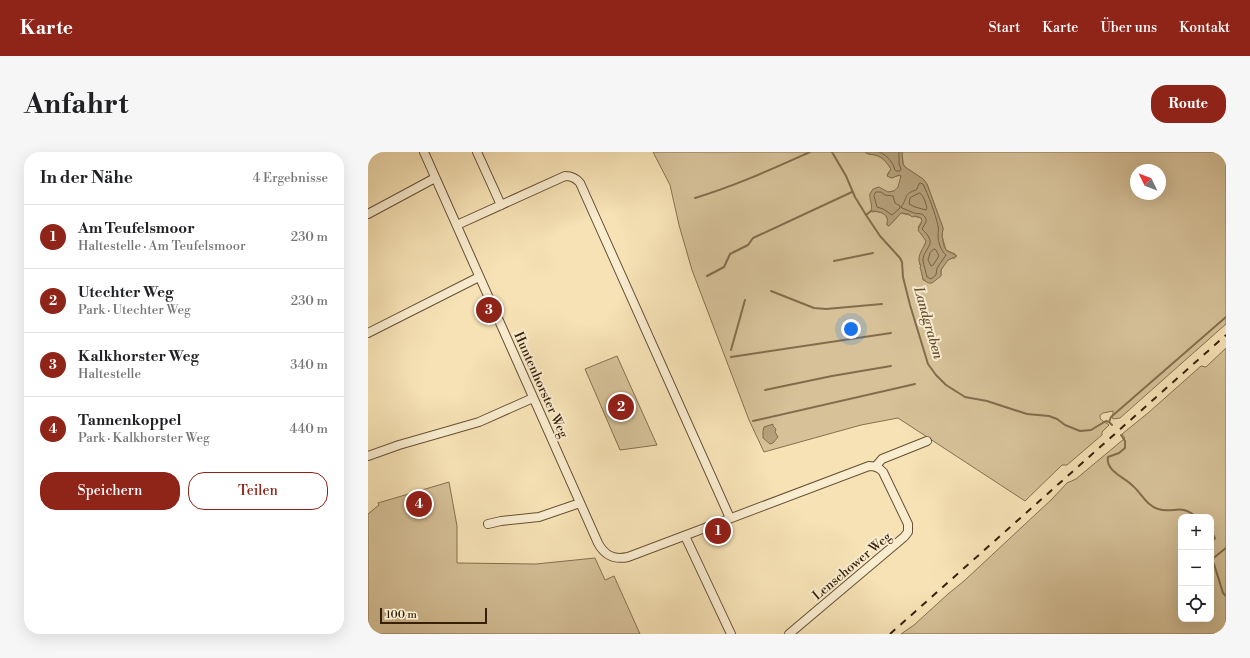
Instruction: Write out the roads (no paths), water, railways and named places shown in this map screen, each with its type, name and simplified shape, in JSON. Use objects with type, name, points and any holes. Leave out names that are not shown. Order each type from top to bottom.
[{"type":"street","name":"Huntenhorster Weg","points":[[424,152],[601,548],[612,557],[622,558],[685,536]]},
{"type":"street","points":[[477,152],[501,205]]},
{"type":"street","points":[[457,225],[565,176],[574,177],[580,183],[730,518]]},
{"type":"street","points":[[368,214],[435,178]]},
{"type":"street","points":[[368,333],[479,277]]},
{"type":"street","points":[[368,456],[399,445],[479,422],[533,398]]},
{"type":"street","points":[[731,634],[685,536],[869,466],[876,466],[882,459],[927,441]]},
{"type":"street","name":"Lenschower Weg","points":[[789,634],[908,532],[908,524],[883,472],[876,466]]},
{"type":"street","points":[[488,524],[501,521],[539,517],[580,503]]},
{"type":"water","points":[[865,152],[902,152],[903,164],[905,167],[923,179],[927,184],[943,228],[942,236],[944,246],[946,250],[957,256],[948,260],[941,270],[941,276],[932,283],[928,283],[923,279],[919,262],[919,256],[926,241],[918,230],[922,221],[921,218],[916,216],[912,217],[909,214],[901,213],[889,226],[887,225],[887,219],[884,214],[871,211],[872,206],[870,194],[873,189],[879,187],[888,192],[894,191],[898,187],[901,176],[899,175],[892,178],[887,176],[891,169],[884,160],[878,156]]},
{"type":"water","points":[[773,424],[778,437],[773,443],[770,444],[763,438],[763,431],[764,427]]},
{"type":"waterway","points":[[695,198],[739,183],[810,152]]},
{"type":"waterway","name":"Landgraben","points":[[832,152],[866,215],[880,236],[902,262],[903,277],[910,305],[928,364],[946,385],[965,397],[987,401],[1027,414],[1049,416],[1080,431],[1091,430],[1106,421],[1112,425]]},
{"type":"waterway","points":[[707,276],[724,267],[730,254],[748,245],[753,238],[852,192]]},
{"type":"waterway","name":"Landgraben","points":[[866,215],[871,211]]},
{"type":"waterway","points":[[834,261],[873,253]]},
{"type":"waterway","points":[[771,291],[814,308],[826,309],[882,304]]},
{"type":"waterway","points":[[731,350],[745,300]]},
{"type":"waterway","points":[[1109,422],[1111,417],[1226,317]]},
{"type":"waterway","points":[[731,357],[891,333]]},
{"type":"waterway","points":[[765,390],[832,376],[891,366]]},
{"type":"waterway","points":[[753,421],[915,384]]},
{"type":"waterway","name":"Landgraben","points":[[1121,435],[1125,441],[1125,448],[1119,453],[1108,457],[1108,462],[1113,470],[1130,483],[1150,505],[1158,509],[1181,510],[1192,514]]},
{"type":"waterway","points":[[1214,558],[1226,548]]},
{"type":"waterway","name":"Landgraben","points":[[1214,564],[1223,593],[1226,596]]},
{"type":"railway","points":[[890,634],[1226,335]]},
{"type":"place","name":"Kalkhorster Weg","points":[[489,310]]},
{"type":"place","name":"Utechter Weg","points":[[621,407]]},
{"type":"place","name":"Tannenkoppel","points":[[419,504]]},
{"type":"place","name":"Am Teufelsmoor","points":[[718,531]]}]
